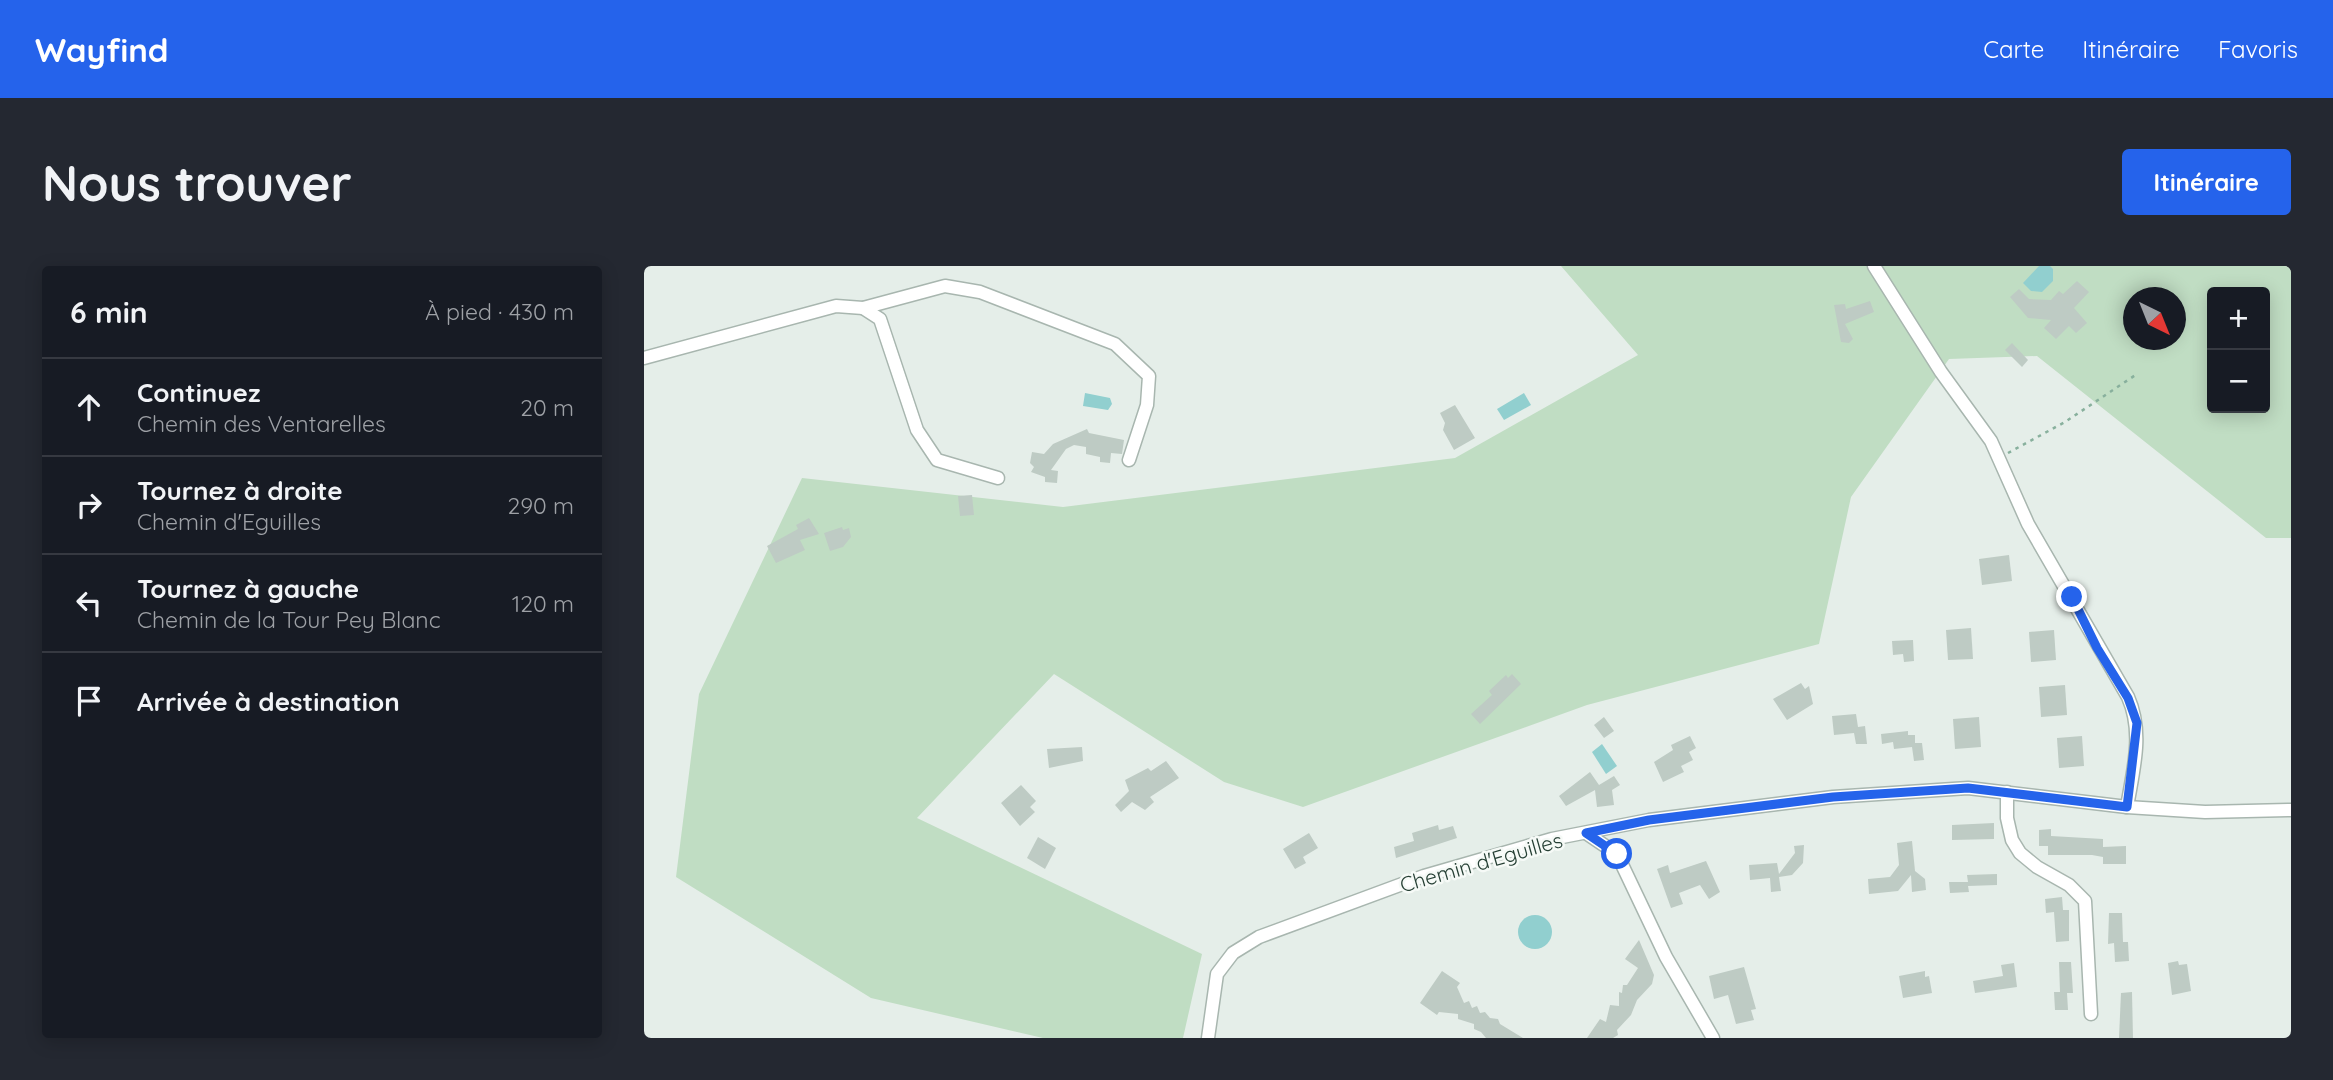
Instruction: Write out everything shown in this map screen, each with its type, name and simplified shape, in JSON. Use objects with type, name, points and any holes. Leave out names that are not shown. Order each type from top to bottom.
[{"type":"street","points":[[1874,266],[1941,372],[1981,425],[2000,459],[2028,524],[2133,710],[2137,737],[2127,807]]},
{"type":"street","points":[[644,358],[836,306],[863,308],[945,286],[981,292],[1115,344],[1149,376],[1147,405],[1129,460]]},
{"type":"street","points":[[863,308],[880,318],[917,430],[937,460],[998,478]]},
{"type":"street","name":"Chemin d'Eguilles","points":[[1208,1038],[1217,974],[1233,954],[1259,937],[1424,876],[1586,833],[1649,820],[1833,797],[1968,788],[2127,807],[2205,812],[2291,810]]},
{"type":"street","points":[[2007,792],[2007,818],[2012,840],[2020,853],[2037,867],[2069,885],[2085,901],[2091,1014]]},
{"type":"street","points":[[1586,833],[1617,854],[1666,957],[1713,1038]]},
{"type":"path","points":[[2000,459],[2137,374]]},
{"type":"green space","points":[[1561,266],[2291,266],[2291,538],[2266,538],[2037,356],[1949,359],[1851,497],[1819,644],[1587,705],[1303,807],[1224,782],[1054,674],[917,818],[1202,954],[1183,1038],[1043,1038],[871,998],[676,877],[699,694],[802,478],[1063,507],[1455,458],[1638,355]]},
{"type":"water","points":[[2039,266],[2050,266],[2053,269],[2053,281],[2042,292],[2031,291],[2023,283]]},
{"type":"water","points":[[1085,393],[1110,398],[1112,404],[1108,410],[1083,406]]},
{"type":"water","points":[[1524,393],[1531,405],[1504,420],[1497,409]]},
{"type":"water","points":[[1602,744],[1617,766],[1606,774],[1592,752]]},
{"type":"water","points":[[1535,915],[1547,920],[1552,932],[1547,944],[1535,949],[1523,944],[1518,932],[1523,920]]},
{"type":"building","points":[[2077,281],[2089,292],[2074,308],[2087,323],[2076,333],[2069,326],[2056,339],[2044,328],[2051,320],[2028,318],[2010,297],[2019,289],[2029,299],[2051,300],[2059,291],[2063,294]]},
{"type":"building","points":[[1870,301],[1874,312],[1845,324],[1853,339],[1849,343],[1841,342],[1834,305],[1845,304],[1846,309]]},
{"type":"building","points":[[2012,343],[2028,360],[2022,367],[2005,350]]},
{"type":"building","points":[[1455,405],[1475,438],[1454,450],[1443,430],[1445,423],[1440,413]]},
{"type":"building","points":[[1087,429],[1089,433],[1124,440],[1122,454],[1111,453],[1110,463],[1100,462],[1100,457],[1086,454],[1086,447],[1074,445],[1066,449],[1051,470],[1058,471],[1057,483],[1045,482],[1045,477],[1031,472],[1034,467],[1030,463],[1032,452],[1044,454],[1053,444]]},
{"type":"building","points":[[972,495],[974,515],[960,516],[958,496]]},
{"type":"building","points":[[809,518],[819,534],[800,540],[805,550],[776,563],[767,546],[798,529],[796,525]]},
{"type":"building","points":[[842,527],[843,530],[849,528],[851,537],[843,547],[830,551],[824,533]]},
{"type":"building","points":[[2009,555],[2012,581],[1982,585],[1979,559]]},
{"type":"building","points":[[1971,628],[1973,659],[1948,660],[1946,630]]},
{"type":"building","points":[[2054,630],[2056,660],[2031,662],[2029,632]]},
{"type":"building","points":[[1913,640],[1914,661],[1904,662],[1903,654],[1893,655],[1892,641]]},
{"type":"building","points":[[1512,674],[1521,684],[1480,724],[1471,714],[1492,695],[1489,691],[1506,675],[1508,678]]},
{"type":"building","points":[[1801,683],[1805,689],[1809,686],[1813,704],[1787,720],[1773,699]]},
{"type":"building","points":[[2065,685],[2067,715],[2041,717],[2039,687]]},
{"type":"building","points":[[1856,714],[1858,727],[1865,726],[1867,744],[1856,744],[1854,733],[1834,735],[1832,716]]},
{"type":"building","points":[[1604,717],[1614,731],[1604,738],[1594,725]]},
{"type":"building","points":[[1979,717],[1981,747],[1955,749],[1953,719]]},
{"type":"building","points":[[1908,731],[1908,735],[1915,735],[1915,743],[1922,743],[1924,760],[1914,761],[1912,747],[1894,749],[1893,742],[1882,744],[1881,734]]},
{"type":"building","points":[[1690,736],[1696,748],[1689,752],[1693,760],[1681,766],[1684,772],[1663,782],[1654,762],[1673,750],[1671,745]]},
{"type":"building","points":[[2082,736],[2084,766],[2059,768],[2057,738]]},
{"type":"building","points":[[1082,747],[1083,761],[1049,768],[1047,749]]},
{"type":"building","points":[[1166,761],[1179,778],[1150,797],[1154,802],[1145,810],[1132,802],[1121,812],[1115,805],[1129,791],[1125,780],[1148,768],[1151,771]]},
{"type":"building","points":[[1590,772],[1599,785],[1614,776],[1620,785],[1612,790],[1614,805],[1597,807],[1595,790],[1566,806],[1559,796]]},
{"type":"building","points":[[1021,785],[1036,801],[1030,807],[1035,812],[1020,826],[1001,803]]},
{"type":"building","points":[[1994,823],[1994,839],[1952,840],[1952,825]]},
{"type":"building","points":[[1438,825],[1439,830],[1453,826],[1457,838],[1396,858],[1394,847],[1414,841],[1412,833]]},
{"type":"building","points":[[2051,829],[2051,836],[2103,839],[2103,847],[2126,846],[2126,864],[2103,864],[2103,857],[2092,855],[2048,855],[2048,846],[2039,846],[2039,830]]},
{"type":"building","points":[[1309,833],[1318,848],[1303,857],[1306,863],[1295,869],[1283,849]]},
{"type":"building","points":[[1038,837],[1056,848],[1045,869],[1027,858]]},
{"type":"building","points":[[1912,841],[1915,871],[1925,879],[1926,890],[1912,892],[1911,875],[1898,891],[1869,894],[1868,879],[1890,877],[1899,865],[1897,843]]},
{"type":"building","points":[[1804,845],[1803,863],[1792,875],[1779,877],[1781,891],[1771,892],[1770,878],[1750,880],[1749,865],[1777,863],[1779,874],[1795,853],[1794,846]]},
{"type":"building","points":[[1706,861],[1720,892],[1709,899],[1700,885],[1679,893],[1683,904],[1671,908],[1657,869],[1668,865],[1670,873]]},
{"type":"building","points":[[1997,874],[1997,885],[1968,886],[1969,892],[1950,893],[1949,882],[1968,882],[1967,875]]},
{"type":"building","points":[[2062,897],[2063,910],[2069,910],[2069,941],[2056,942],[2054,912],[2046,913],[2045,899]]},
{"type":"building","points":[[2109,913],[2122,913],[2123,942],[2128,942],[2129,961],[2115,962],[2114,943],[2108,944]]},
{"type":"building","points":[[1639,940],[1654,975],[1652,984],[1637,1000],[1631,1015],[1617,1030],[1618,1035],[1613,1038],[1587,1038],[1600,1019],[1606,1022],[1610,1005],[1619,1006],[1619,992],[1622,993],[1623,985],[1627,985],[1638,968],[1625,959]]},
{"type":"building","points":[[2178,961],[2179,965],[2187,964],[2191,991],[2172,995],[2168,963]]},
{"type":"building","points":[[2059,962],[2071,962],[2073,993],[2067,993],[2068,1010],[2055,1010],[2054,992],[2060,992]]},
{"type":"building","points":[[2014,963],[2017,987],[1975,993],[1973,981],[2003,976],[2001,965]]},
{"type":"building","points":[[1744,967],[1756,1009],[1751,1010],[1754,1020],[1736,1024],[1728,995],[1714,999],[1709,976]]},
{"type":"building","points":[[1442,971],[1460,983],[1457,987],[1464,1003],[1469,1001],[1472,1008],[1477,1006],[1480,1013],[1485,1012],[1490,1018],[1498,1019],[1500,1024],[1523,1038],[1486,1038],[1474,1029],[1474,1024],[1458,1019],[1458,1014],[1439,1012],[1437,1015],[1420,1003]]},
{"type":"building","points":[[1925,971],[1925,977],[1929,976],[1932,993],[1903,998],[1899,976]]},
{"type":"building","points":[[2132,992],[2133,1038],[2119,1038],[2121,993]]},
{"type":"route","points":[[1617,854],[1604,842],[1586,833],[1649,820],[1833,797],[1968,788],[2127,807],[2137,723],[2128,698],[2097,648],[2072,597]]}]
